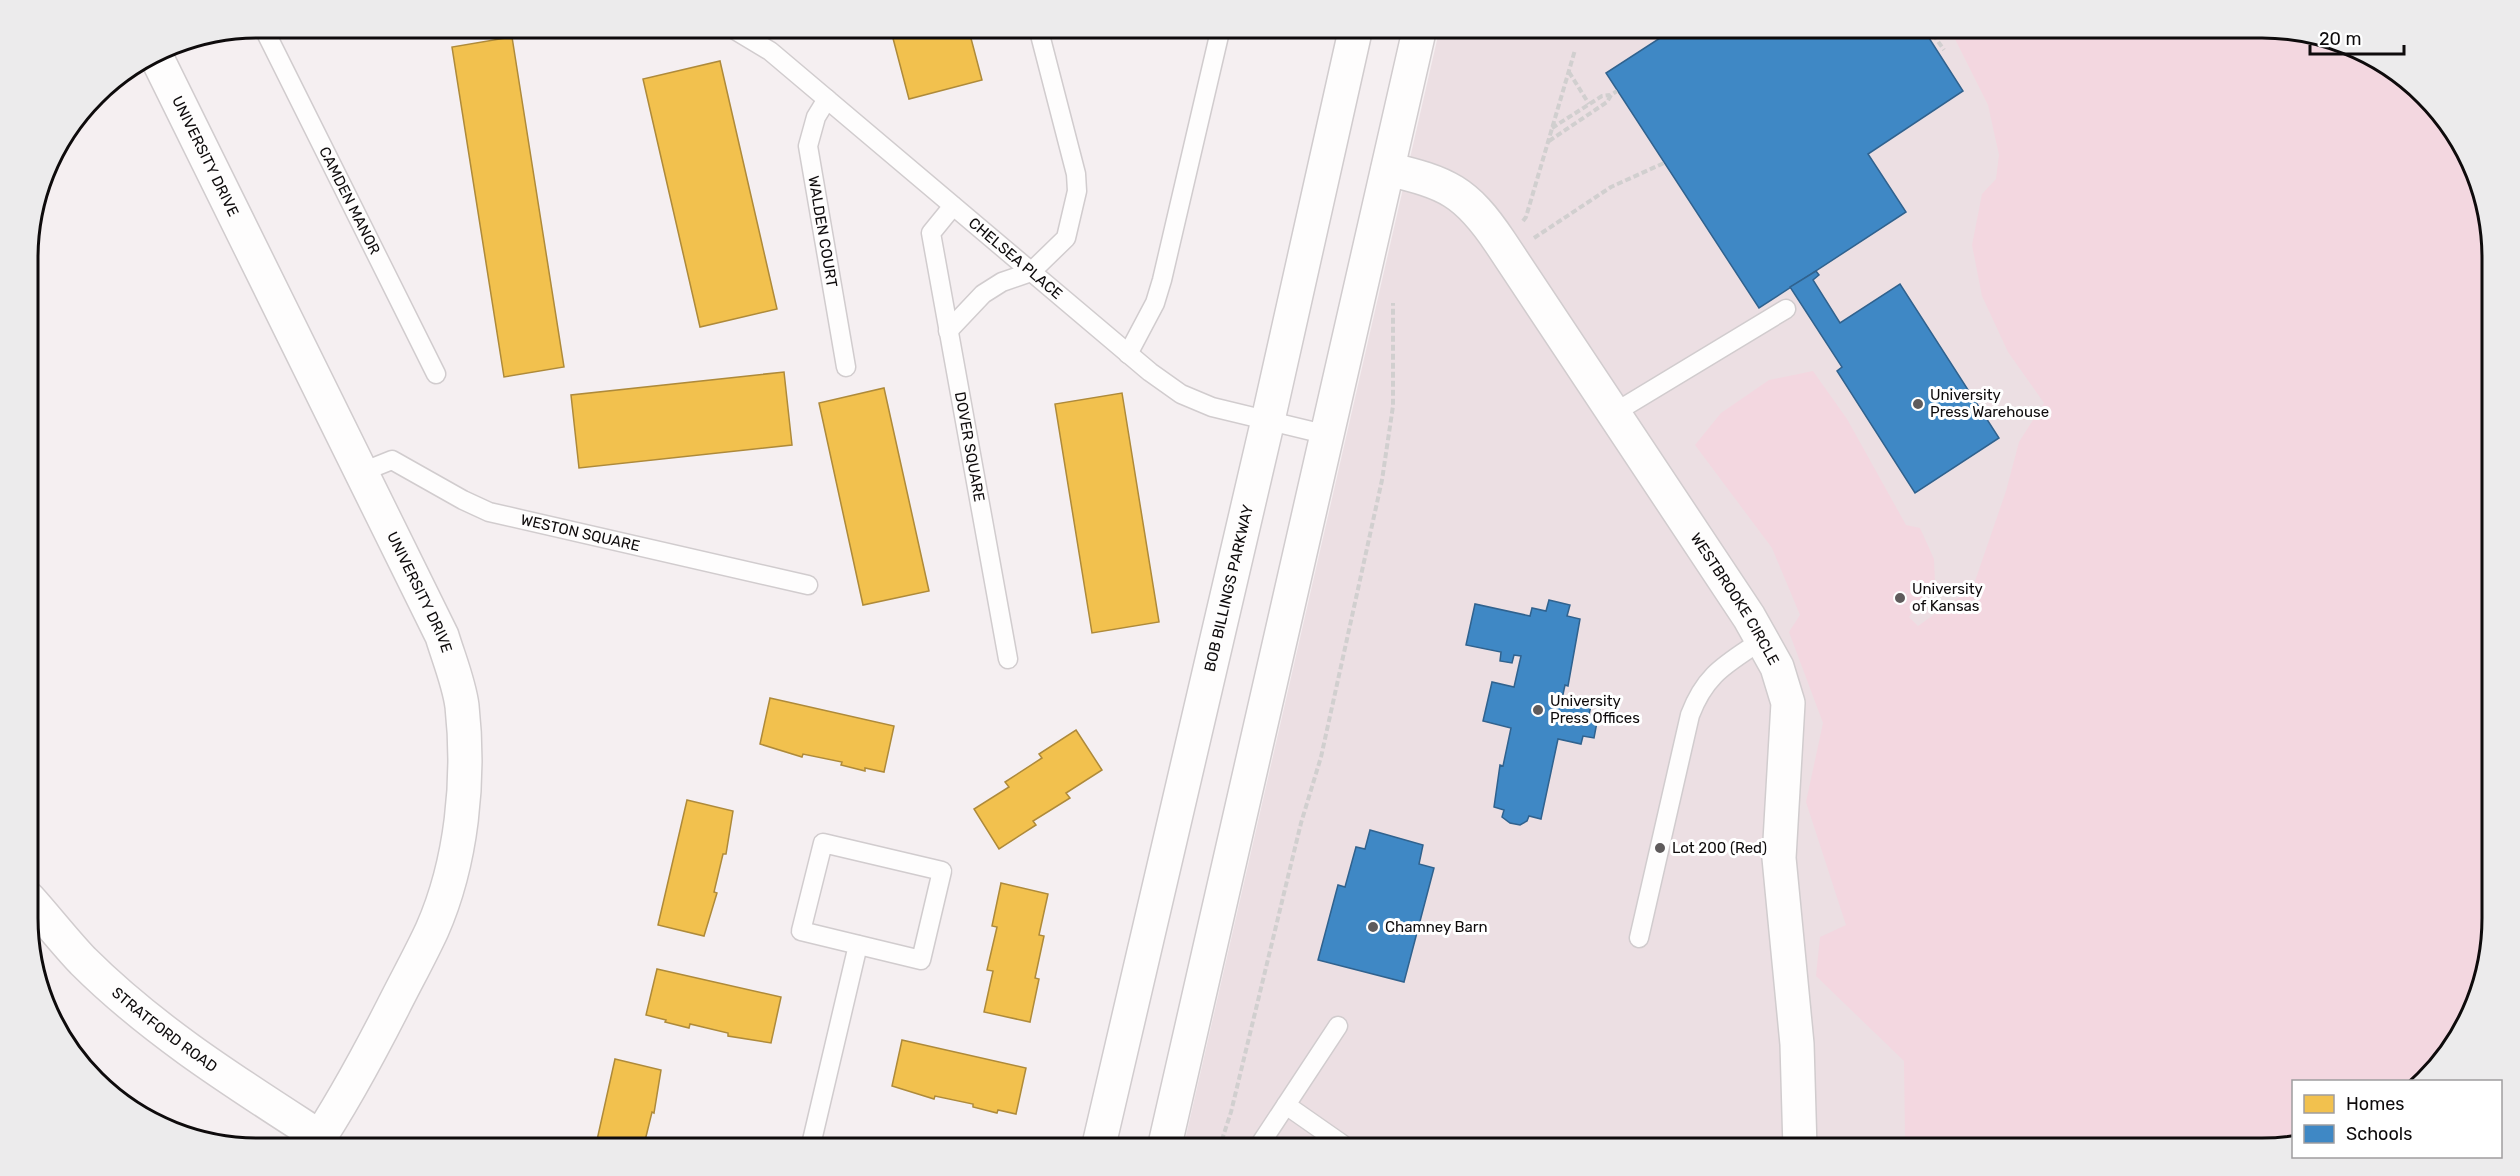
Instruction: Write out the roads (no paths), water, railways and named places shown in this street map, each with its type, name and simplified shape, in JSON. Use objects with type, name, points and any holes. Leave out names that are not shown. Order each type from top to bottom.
[{"type":"street","name":"BOB BILLINGS PARKWAY","points":[[1101,1138],[1268,420],[1354,38]]},
{"type":"street","points":[[1167,1138],[1418,38]]},
{"type":"street","name":"UNIVERSITY DRIVE","points":[[158,61],[442,636],[462,704],[463,796],[458,843],[433,929],[353,1085],[319,1138]]},
{"type":"street","name":"WESTBROOKE CIRCLE","points":[[1388,169],[1419,176],[1447,186],[1514,236],[1614,413],[1749,617],[1777,667],[1788,703],[1779,858],[1797,1044],[1800,1138]]},
{"type":"street","name":"STRATFORD ROAD","points":[[38,909],[84,961],[146,1016],[201,1060],[309,1138]]},
{"type":"lane","name":"CAMDEN MANOR","points":[[268,38],[436,374]]},
{"type":"lane","name":"CHELSEA PLACE","points":[[753,38],[1128,354],[1182,394],[1212,407],[1328,435]]},
{"type":"lane","points":[[948,331],[983,294],[1002,282],[1031,272],[1066,238],[1077,191],[1074,159],[1041,38]]},
{"type":"lane","points":[[1128,354],[1155,303],[1162,280],[1218,38]]},
{"type":"lane","name":"WALDEN COURT","points":[[827,99],[816,117],[808,146],[846,367]]},
{"type":"lane","name":"DOVER SQUARE","points":[[953,206],[931,233],[1008,659]]},
{"type":"lane","points":[[1614,413],[1786,309]]},
{"type":"lane","name":"WESTON SQUARE","points":[[362,472],[392,460],[489,512],[808,585]]},
{"type":"lane","points":[[1639,938],[1690,715],[1698,694],[1714,673],[1762,640]]},
{"type":"lane","points":[[823,843],[942,871],[921,960],[858,945],[801,931],[823,843]]},
{"type":"lane","points":[[813,1138],[858,945]]},
{"type":"lane","points":[[1264,1138],[1338,1026]]},
{"type":"lane","points":[[1286,1105],[1333,1138]]},
{"type":"place","name":"University Press Warehouse","points":[[1918,404]]},
{"type":"place","name":"University of Kansas","points":[[1900,598]]},
{"type":"place","name":"University Press Offices","points":[[1538,710]]},
{"type":"place","name":"Lot 200 (Red)","points":[[1660,848]]},
{"type":"place","name":"Chamney Barn","points":[[1373,927]]}]
